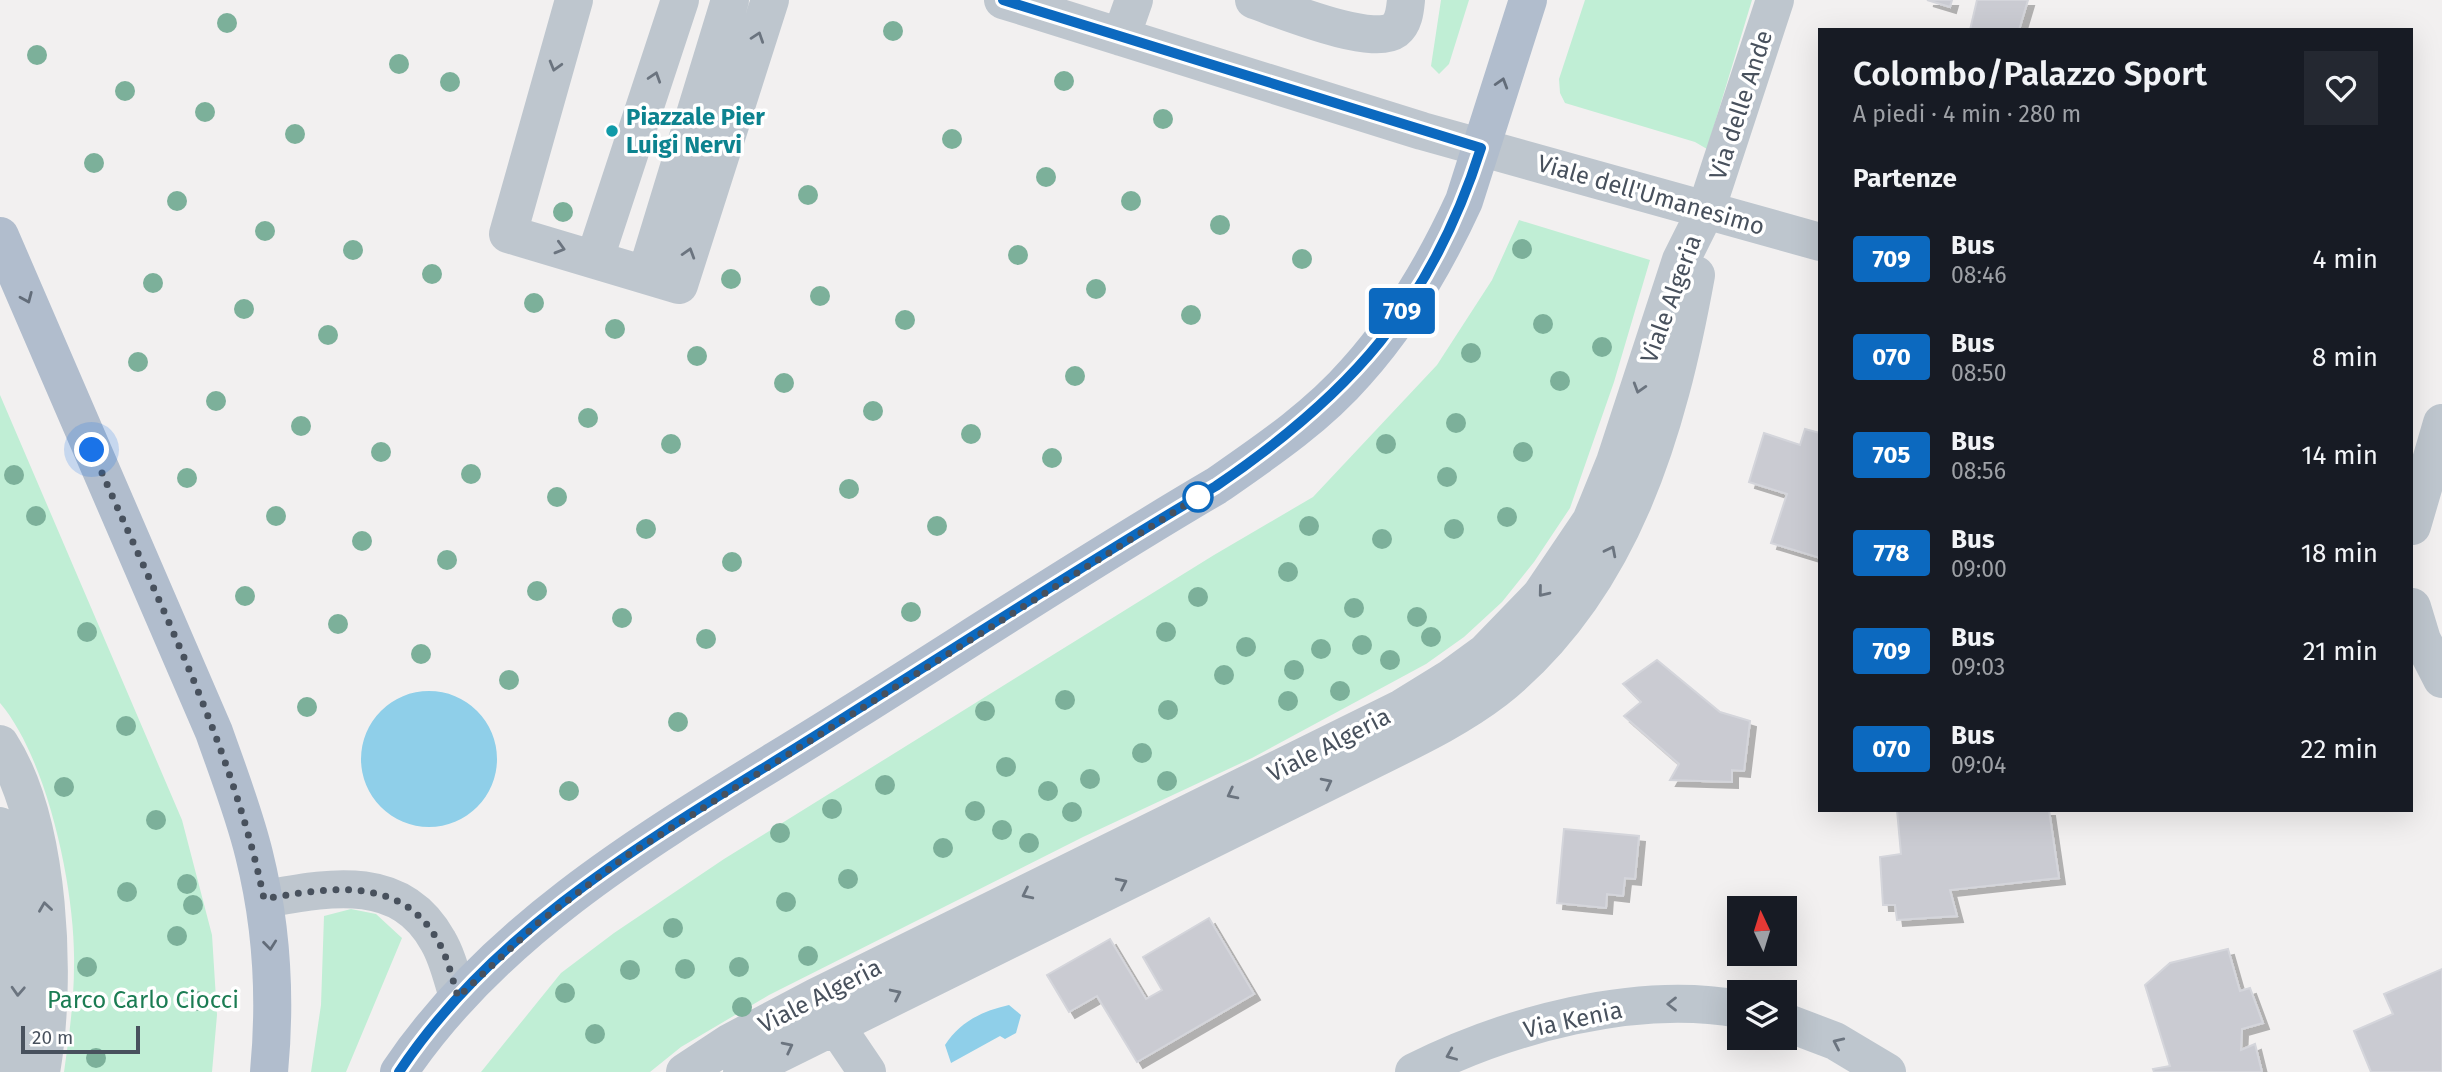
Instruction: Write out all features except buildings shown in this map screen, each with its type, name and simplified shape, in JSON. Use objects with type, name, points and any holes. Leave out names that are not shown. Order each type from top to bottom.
[{"type":"main road","points":[[399,1072],[458,997],[550,913],[625,857],[1216,486],[1313,414],[1356,372],[1420,285],[1464,201],[1528,0]]},
{"type":"main road","points":[[0,236],[214,732],[254,852],[264,899],[273,990],[269,1072]]},
{"type":"street","points":[[574,0],[508,233],[679,285],[770,0]]},
{"type":"street","points":[[595,258],[680,0]]},
{"type":"street","points":[[646,275],[730,0]]},
{"type":"street","points":[[1003,0],[1481,148]]},
{"type":"street","points":[[1121,37],[1134,0]]},
{"type":"street","points":[[1254,0],[1367,35],[1386,35],[1399,26],[1406,0]]},
{"type":"street","name":"Via delle Ande","points":[[1706,210],[1775,0]]},
{"type":"street","name":"Viale dell'Umanesimo","points":[[1481,148],[1818,241]]},
{"type":"street","name":"Viale Algeria","points":[[685,1072],[729,1043],[825,1010],[1426,694],[1486,652],[1541,595],[1591,521],[1620,449],[1681,260],[1706,210]]},
{"type":"street","points":[[2413,410],[2442,421],[2413,523]]},
{"type":"street","points":[[2413,610],[2422,639],[2442,679]]},
{"type":"street","points":[[0,744],[20,787],[37,849],[34,947],[17,1016],[9,1072]]},
{"type":"street","points":[[0,827],[13,889],[50,994],[41,1072]]},
{"type":"street","points":[[264,899],[347,888],[385,895],[401,902],[424,920],[439,942],[458,997]]},
{"type":"street","name":"Via Kenia","points":[[1414,1072],[1501,1037],[1615,1009],[1682,1003],[1727,1008]]},
{"type":"street","points":[[825,1010],[867,1072]]},
{"type":"street","name":"Viale Algeria","points":[[742,1072],[825,1010]]},
{"type":"street","points":[[1797,1027],[1842,1045],[1887,1072]]},
{"type":"green space","points":[[1441,0],[1469,0],[1449,64],[1439,74],[1431,66]]},
{"type":"green space","points":[[1585,0],[1752,0],[1707,149],[1695,142],[1565,103],[1560,93],[1559,79]]},
{"type":"green space","points":[[1519,220],[1650,260],[1614,382],[1570,508],[1534,562],[1502,602],[1464,637],[1426,664],[1252,758],[1083,837],[769,995],[681,1047],[650,1072],[481,1072],[561,973],[614,933],[724,859],[1214,555],[1313,497],[1437,365],[1492,280]]},
{"type":"green space","name":"Parco Carlo Ciocci","points":[[0,395],[182,820],[212,935],[217,1015],[212,1072],[64,1072],[74,966],[70,902],[64,865],[56,828],[32,757],[17,727],[0,703]]},
{"type":"green space","points":[[351,909],[376,914],[402,938],[346,1072],[311,1072],[321,1005],[324,916]]},
{"type":"water","points":[[429,691],[455,696],[477,711],[492,733],[497,759],[492,785],[477,807],[455,822],[429,827],[403,822],[381,807],[366,785],[361,759],[366,733],[381,711],[403,696]]},
{"type":"water","points":[[1009,1005],[1021,1015],[1016,1033],[1005,1039],[1000,1036],[951,1063],[945,1045],[958,1030],[981,1014]]},
{"type":"bus line","name":"709","points":[[399,1072],[420,1042],[480,975],[550,913],[602,873],[1216,486],[1267,451],[1313,414],[1356,372],[1396,320],[1432,264],[1464,201],[1481,148],[1003,0]]},
{"type":"place","name":"Piazzale Pier Luigi Nervi","points":[[612,131]]},
{"type":"route","points":[[92,450],[214,732],[254,852],[264,899],[347,888],[385,895],[401,902],[424,920],[439,942],[458,997],[538,923],[625,857],[1198,497]]}]
